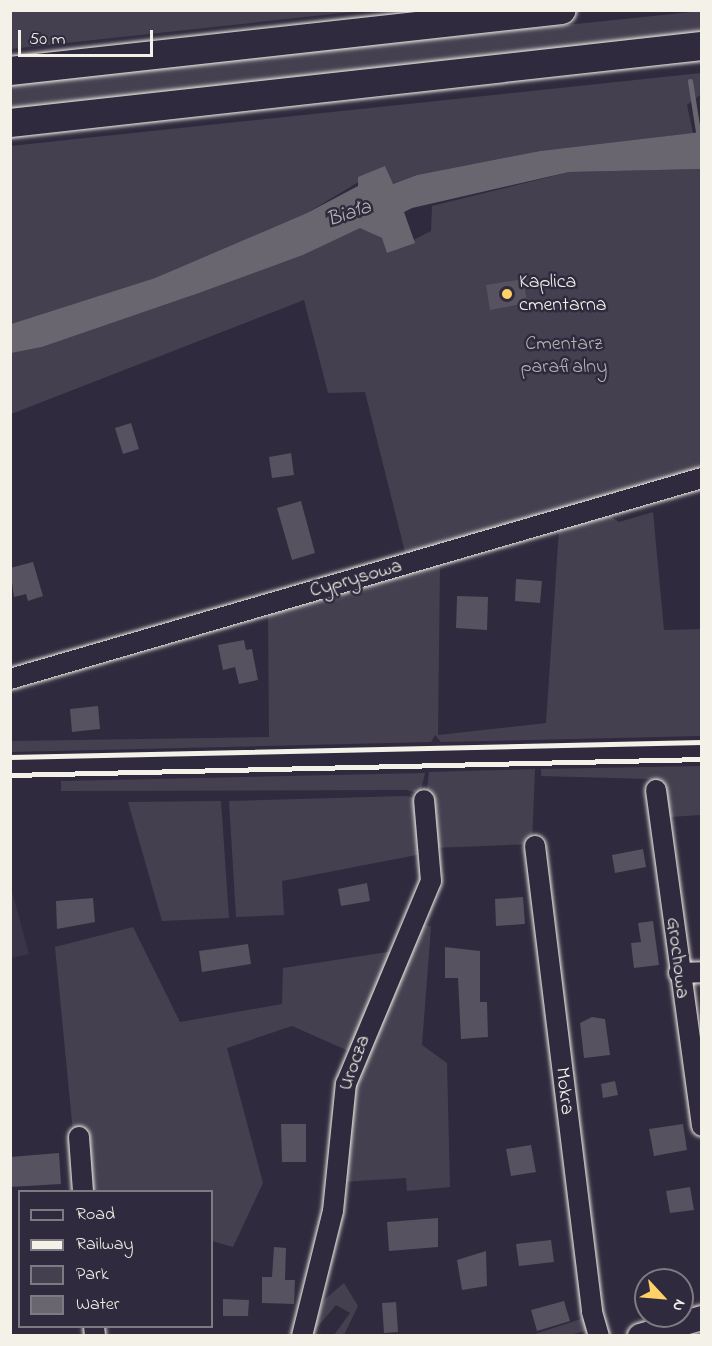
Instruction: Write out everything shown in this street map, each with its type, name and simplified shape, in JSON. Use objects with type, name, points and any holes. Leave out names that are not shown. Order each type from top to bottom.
[{"type":"highway","points":[[10,71],[562,10]]},
{"type":"highway","points":[[10,123],[702,46]]},
{"type":"main road","points":[[640,1335],[702,1318]]},
{"type":"street","name":"Cyprysowa","points":[[10,679],[556,516],[702,478]]},
{"type":"street","name":"Grochowa","points":[[656,790],[679,973],[702,1126]]},
{"type":"street","name":"Urocza","points":[[302,1335],[333,1211],[346,1084],[431,881],[423,800]]},
{"type":"street","name":"Mokra","points":[[536,846],[592,1312],[599,1335]]},
{"type":"street","points":[[679,973],[702,972]]},
{"type":"street","points":[[79,1137],[84,1190]]},
{"type":"shaded area","points":[[10,884],[29,954],[11,958],[10,958]]},
{"type":"green space","points":[[11,10],[361,10],[361,11],[11,49]]},
{"type":"green space","points":[[701,11],[701,35],[11,111],[10,83]]},
{"type":"green space","points":[[701,73],[701,110],[700,95],[687,105],[693,133],[540,151],[417,175],[392,184],[385,166],[307,213],[155,278],[11,324],[10,146]]},
{"type":"green space","name":"Cmentarz parafialny","points":[[701,169],[701,470],[406,556],[365,392],[328,393],[304,300],[11,414],[10,353],[42,347],[199,293],[303,255],[360,227],[382,238],[388,253],[431,231],[432,206],[569,172]]},
{"type":"green space","points":[[653,512],[664,630],[701,629],[701,736],[441,742],[435,735],[431,742],[11,752],[10,741],[269,737],[268,610],[440,562],[438,735],[546,723],[559,529],[610,516],[619,522]]},
{"type":"green space","points":[[701,766],[701,815],[670,817],[664,785],[650,784],[649,779],[541,776],[541,769]]},
{"type":"green space","points":[[535,769],[532,844],[432,848],[426,797],[429,772]]},
{"type":"green space","points":[[425,773],[420,794],[407,790],[61,791],[61,781]]},
{"type":"green space","points":[[406,796],[417,798],[427,853],[282,881],[284,915],[236,917],[229,801]]},
{"type":"green space","points":[[221,801],[229,918],[162,921],[128,802]]},
{"type":"green space","points":[[419,922],[431,927],[422,1045],[447,1063],[450,1187],[407,1191],[406,1178],[341,1182],[343,1110]]},
{"type":"green space","points":[[133,927],[180,1022],[282,1004],[283,968],[401,950],[351,1052],[292,1026],[227,1048],[263,1183],[233,1247],[213,1241],[213,1190],[88,1190],[73,1132],[55,947]]},
{"type":"green space","points":[[344,1283],[358,1306],[344,1335],[334,1335],[350,1313],[336,1305],[310,1336],[324,1300]]},
{"type":"green space","points":[[587,1317],[588,1330],[570,1335],[529,1336]]},
{"type":"water","name":"Biała","points":[[701,132],[701,169],[569,172],[412,208],[404,212],[415,243],[387,253],[382,238],[360,228],[303,255],[199,293],[42,347],[11,353],[11,324],[155,278],[307,213],[358,186],[358,177],[385,166],[393,184],[417,175],[540,151]]},
{"type":"building","name":"Kaplica cmentarna","points":[[523,279],[527,303],[490,310],[486,285]]},
{"type":"building","points":[[131,423],[139,449],[123,454],[115,428]]},
{"type":"building","points":[[291,453],[294,475],[272,478],[269,457]]},
{"type":"building","points":[[301,501],[315,553],[292,560],[277,508]]},
{"type":"building","points":[[33,562],[43,596],[28,601],[26,594],[14,597],[10,568]]},
{"type":"building","points":[[516,579],[542,581],[540,603],[515,601]]},
{"type":"building","points":[[457,596],[488,597],[487,630],[456,628]]},
{"type":"building","points":[[244,640],[246,650],[252,649],[258,680],[239,684],[235,667],[223,670],[218,645]]},
{"type":"building","points":[[98,706],[100,729],[72,732],[70,709]]},
{"type":"building","points":[[643,849],[646,867],[615,873],[612,855]]},
{"type":"building","points":[[367,883],[370,901],[341,906],[338,889]]},
{"type":"building","points":[[523,897],[525,924],[496,926],[495,899]]},
{"type":"building","points":[[93,898],[95,922],[57,929],[56,901]]},
{"type":"building","points":[[653,921],[659,965],[634,968],[631,943],[641,942],[638,923]]},
{"type":"building","points":[[248,944],[251,964],[202,972],[199,951]]},
{"type":"building","points":[[445,947],[480,951],[480,1002],[487,1002],[488,1037],[461,1039],[458,978],[445,978]]},
{"type":"building","points":[[592,1017],[605,1019],[610,1055],[584,1058],[580,1023]]},
{"type":"building","points":[[615,1081],[618,1095],[603,1098],[601,1084]]},
{"type":"building","points":[[281,1124],[306,1124],[306,1162],[282,1162]]},
{"type":"building","points":[[683,1124],[687,1150],[654,1156],[649,1129]]},
{"type":"building","points":[[531,1145],[536,1172],[511,1176],[506,1149]]},
{"type":"building","points":[[59,1153],[61,1184],[10,1187],[10,1157]]},
{"type":"building","points":[[690,1187],[694,1210],[670,1213],[666,1191]]},
{"type":"building","points":[[438,1218],[438,1247],[389,1251],[387,1222]]},
{"type":"building","points":[[551,1240],[554,1262],[519,1266],[516,1244]]},
{"type":"building","points":[[274,1247],[286,1248],[285,1280],[295,1280],[294,1304],[262,1303],[262,1277],[272,1277]]},
{"type":"building","points":[[486,1251],[487,1286],[462,1290],[457,1260]]},
{"type":"building","points":[[223,1299],[249,1300],[248,1316],[223,1316]]},
{"type":"building","points":[[564,1301],[570,1321],[537,1331],[531,1310]]},
{"type":"building","points":[[396,1302],[398,1332],[384,1333],[382,1303]]},
{"type":"waterway","points":[[690,81],[699,138]]},
{"type":"railway","points":[[10,757],[702,742]]},
{"type":"railway","points":[[10,775],[702,759]]},
{"type":"place","name":"Kaplica cmentarna","points":[[507,294]]}]
